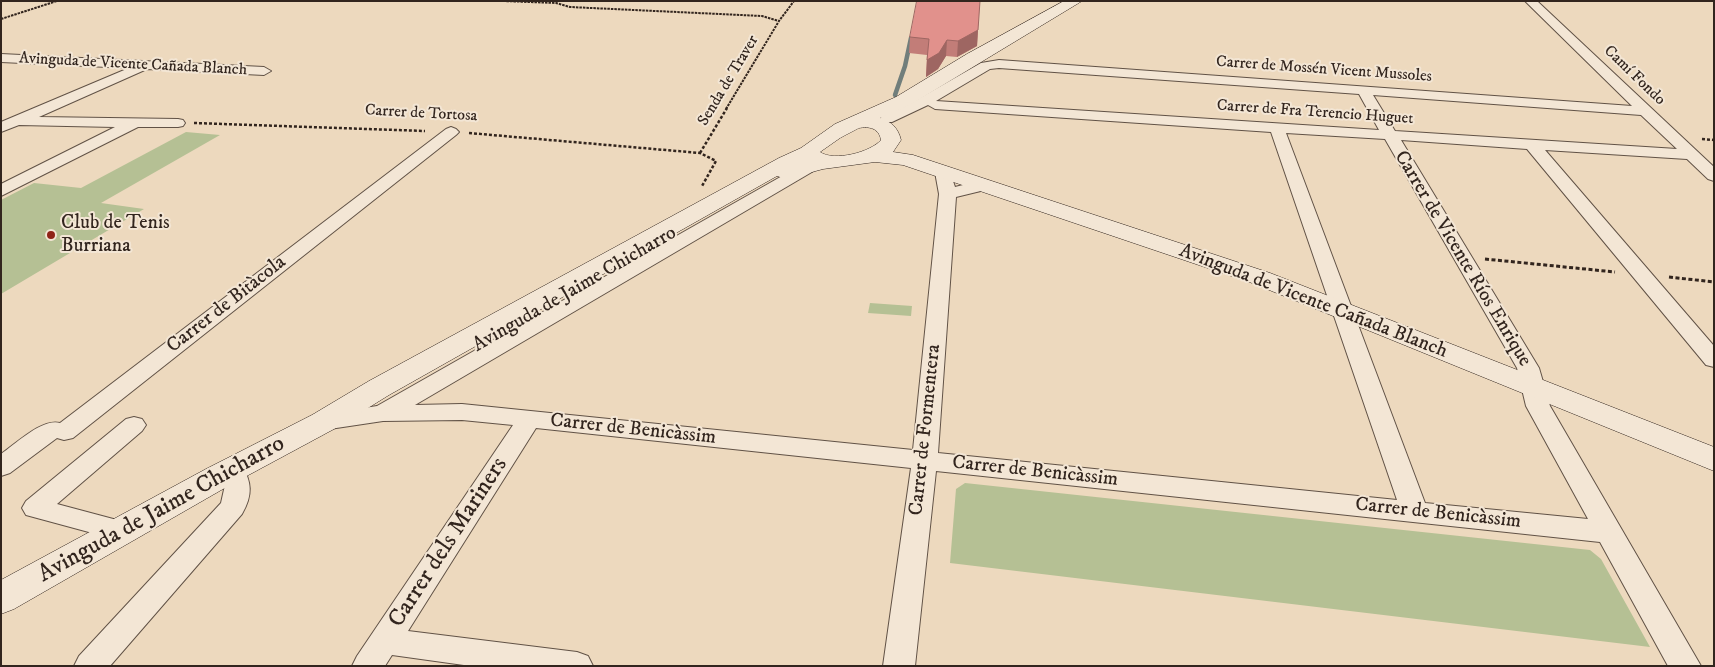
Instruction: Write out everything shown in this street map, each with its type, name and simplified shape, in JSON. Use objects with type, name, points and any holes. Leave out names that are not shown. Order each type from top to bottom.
[{"type":"street","points":[[859,121],[885,122],[908,104],[971,67],[1075,1]]},
{"type":"street","name":"Camí Fondo","points":[[1530,1],[1714,176]]},
{"type":"street","name":"Avinguda de Vicente Cañada Blanch","points":[[1,58],[264,71]]},
{"type":"street","name":"Carrer de Mossén Vicent Mussoles","points":[[971,67],[999,64],[1646,111]]},
{"type":"street","points":[[1,128],[147,65]]},
{"type":"street","points":[[931,102],[971,67]]},
{"type":"street","name":"Carrer de Vicente Ríos Enrique","points":[[1363,90],[1528,368],[1538,406],[1685,666]]},
{"type":"street","name":"Carrer de Fra Terencio Huguet","points":[[908,104],[931,102],[1389,136],[1692,155]]},
{"type":"street","points":[[323,422],[383,413],[816,160],[820,142],[859,121],[908,104]]},
{"type":"street","points":[[17,121],[178,123]]},
{"type":"street","points":[[1,191],[136,122]]},
{"type":"street","points":[[881,151],[892,140],[885,122]]},
{"type":"street","points":[[1277,128],[1415,512]]},
{"type":"street","name":"Carrer de Bitàcola","points":[[1,468],[52,429],[64,432],[451,132]]},
{"type":"street","points":[[1532,145],[1714,360]]},
{"type":"street","name":"Avinguda de Vicente Cañada Blanch","points":[[816,160],[854,161],[881,151],[906,159],[946,183],[983,185],[1261,278],[1714,460]]},
{"type":"street","name":"Avinguda de Jaime Chicharro","points":[[1,598],[232,470],[323,422],[388,396],[767,182],[816,160]]},
{"type":"street","name":"Carrer de Formentera","points":[[899,666],[925,460],[946,183]]},
{"type":"street","name":"Carrer de Benicàssim","points":[[438,382],[441,399],[462,412]]},
{"type":"street","name":"Carrer de Benicàssim","points":[[383,413],[462,412],[1609,532]]},
{"type":"street","name":"Carrer dels Mariners","points":[[368,666],[530,419]]},
{"type":"street","points":[[122,531],[36,508],[134,425]]},
{"type":"street","points":[[90,666],[233,508],[238,485],[232,470]]},
{"type":"street","points":[[385,641],[577,666]]},
{"type":"path","points":[[1,19],[58,1]]},
{"type":"path","points":[[503,1],[556,3],[570,7],[762,16],[779,21]]},
{"type":"path","name":"Senda de Traver","points":[[700,153],[779,21],[794,1]]},
{"type":"path","name":"Carrer de Tortosa","points":[[178,123],[451,132],[700,153]]},
{"type":"path","points":[[699,192],[716,160],[700,153]]},
{"type":"path","points":[[1462,257],[1714,282]]},
{"type":"green space","name":"Club de Tenis Burriana","points":[[186,132],[220,135],[101,203],[144,209],[1,294],[1,200],[34,183],[81,188]]},
{"type":"green space","points":[[870,303],[912,306],[911,316],[868,313]]},
{"type":"green space","points":[[965,483],[1590,550],[1601,559],[1650,647],[950,563],[956,489]]},
{"type":"building","points":[[917,1],[980,1],[978,30],[958,41],[947,40],[939,53],[927,60],[929,39],[910,37]]},
{"type":"waterway","points":[[895,95],[905,66],[911,38]]},
{"type":"place","name":"Club de Tenis Burriana","points":[[51,235]]}]
